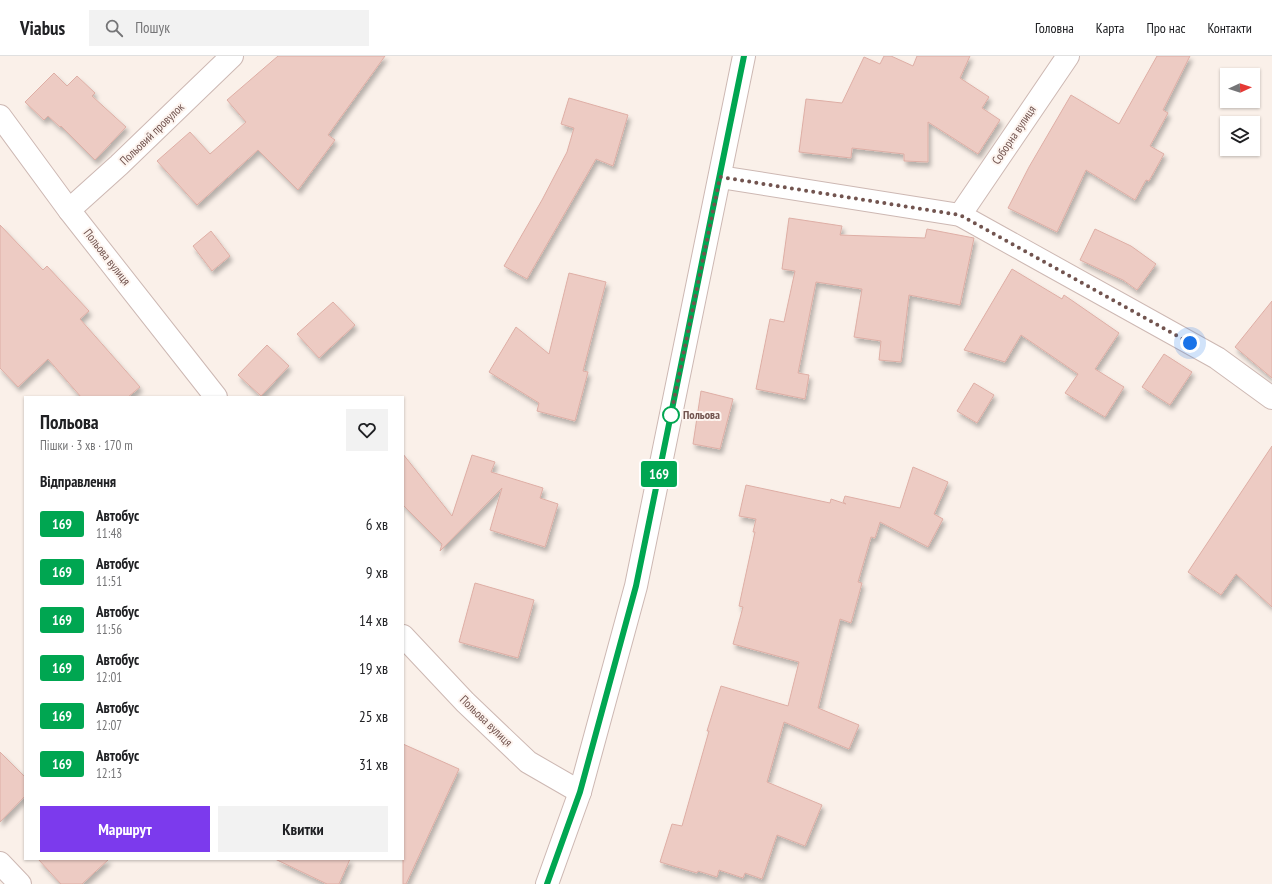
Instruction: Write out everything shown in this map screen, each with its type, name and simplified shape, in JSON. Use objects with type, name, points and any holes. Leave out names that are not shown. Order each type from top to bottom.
[{"type":"street","name":"Польовий провулок","points":[[69,210],[119,166],[232,56]]},
{"type":"street","points":[[547,884],[580,792],[636,586],[744,56]]},
{"type":"street","name":"Соборна вулиця","points":[[960,215],[1068,56]]},
{"type":"street","name":"Польова вулиця","points":[[0,116],[69,210],[215,396]]},
{"type":"street","points":[[720,177],[960,215],[1217,358],[1272,398]]},
{"type":"street","name":"Польова вулиця","points":[[404,637],[465,702],[528,762],[580,792]]},
{"type":"street","points":[[0,863],[20,884]]},
{"type":"building","points":[[278,56],[385,56],[328,135],[335,140],[298,190],[258,150],[197,205],[157,161],[190,132],[210,154],[246,122],[227,100]]},
{"type":"building","points":[[884,56],[891,56],[913,66],[917,56],[970,56],[960,78],[989,97],[982,108],[1000,120],[978,154],[928,122],[928,162],[904,161],[904,154],[852,148],[851,158],[799,152],[806,99],[842,103],[864,57],[880,64]]},
{"type":"building","points":[[1157,56],[1190,56],[1163,110],[1168,113],[1150,146],[1164,154],[1149,181],[1146,180],[1135,200],[1086,170],[1057,232],[1008,208],[1029,167],[1071,95],[1119,124]]},
{"type":"building","points":[[54,73],[67,86],[77,76],[95,93],[92,96],[126,127],[95,160],[61,126],[60,127],[48,116],[44,120],[25,102]]},
{"type":"building","points":[[569,98],[628,115],[613,166],[596,159],[527,279],[504,266],[542,200],[567,152],[574,128],[561,124]]},
{"type":"building","points":[[789,218],[842,226],[840,235],[925,238],[927,229],[974,238],[960,305],[909,295],[901,362],[879,360],[881,341],[854,337],[862,289],[816,282],[798,373],[809,375],[805,399],[756,389],[770,319],[784,322],[795,271],[782,269]]},
{"type":"building","points":[[0,225],[43,270],[47,266],[89,311],[80,319],[140,387],[129,396],[80,396],[48,359],[18,387],[0,368]]},
{"type":"building","points":[[1095,229],[1131,246],[1156,264],[1137,290],[1123,280],[1080,260]]},
{"type":"building","points":[[211,231],[230,256],[212,271],[193,246]]},
{"type":"building","points":[[1012,269],[1062,299],[1064,295],[1119,333],[1095,369],[1124,387],[1105,417],[1065,393],[1078,374],[1021,335],[1005,362],[964,350]]},
{"type":"building","points":[[569,273],[606,282],[583,371],[588,372],[575,421],[537,411],[539,403],[489,372],[516,327],[549,354]]},
{"type":"building","points":[[1272,301],[1272,378],[1235,347]]},
{"type":"building","points":[[333,302],[355,325],[319,358],[297,334]]},
{"type":"building","points":[[267,345],[289,366],[261,396],[238,375]]},
{"type":"building","points":[[1164,354],[1192,372],[1170,405],[1142,387]]},
{"type":"building","points":[[974,383],[994,395],[977,423],[957,411]]},
{"type":"building","points":[[701,391],[733,399],[720,449],[693,444]]},
{"type":"building","points":[[1272,446],[1272,607],[1236,574],[1221,595],[1188,572]]},
{"type":"building","points":[[404,455],[452,516],[472,455],[495,462],[491,472],[543,488],[540,498],[558,504],[545,547],[490,530],[502,488],[440,551],[442,544],[404,506]]},
{"type":"building","points":[[913,467],[948,482],[934,514],[943,519],[928,547],[880,522],[875,538],[871,537],[858,582],[862,583],[851,623],[840,619],[818,708],[859,725],[849,749],[784,722],[767,782],[822,805],[805,846],[777,835],[762,879],[745,873],[743,878],[719,870],[717,877],[698,871],[697,873],[660,862],[672,824],[682,826],[709,731],[707,731],[721,686],[788,706],[799,662],[733,644],[743,607],[739,606],[755,532],[753,532],[756,519],[739,516],[746,485],[830,503],[831,499],[846,504],[843,502],[845,496],[900,508]]},
{"type":"building","points":[[475,583],[534,600],[518,658],[459,642]]},
{"type":"building","points":[[404,744],[459,769],[406,884],[403,884]]},
{"type":"building","points":[[0,752],[24,776],[24,797],[0,822]]},
{"type":"building","points":[[39,860],[108,860],[82,884],[61,884]]},
{"type":"building","points":[[277,860],[350,860],[339,884],[327,884]]},
{"type":"bus line","name":"169","points":[[547,884],[580,792],[636,586],[744,56]]},
{"type":"place","name":"Польова","points":[[671,415]]},
{"type":"route","points":[[671,415],[670,419],[720,177],[960,215],[1190,343]]}]
